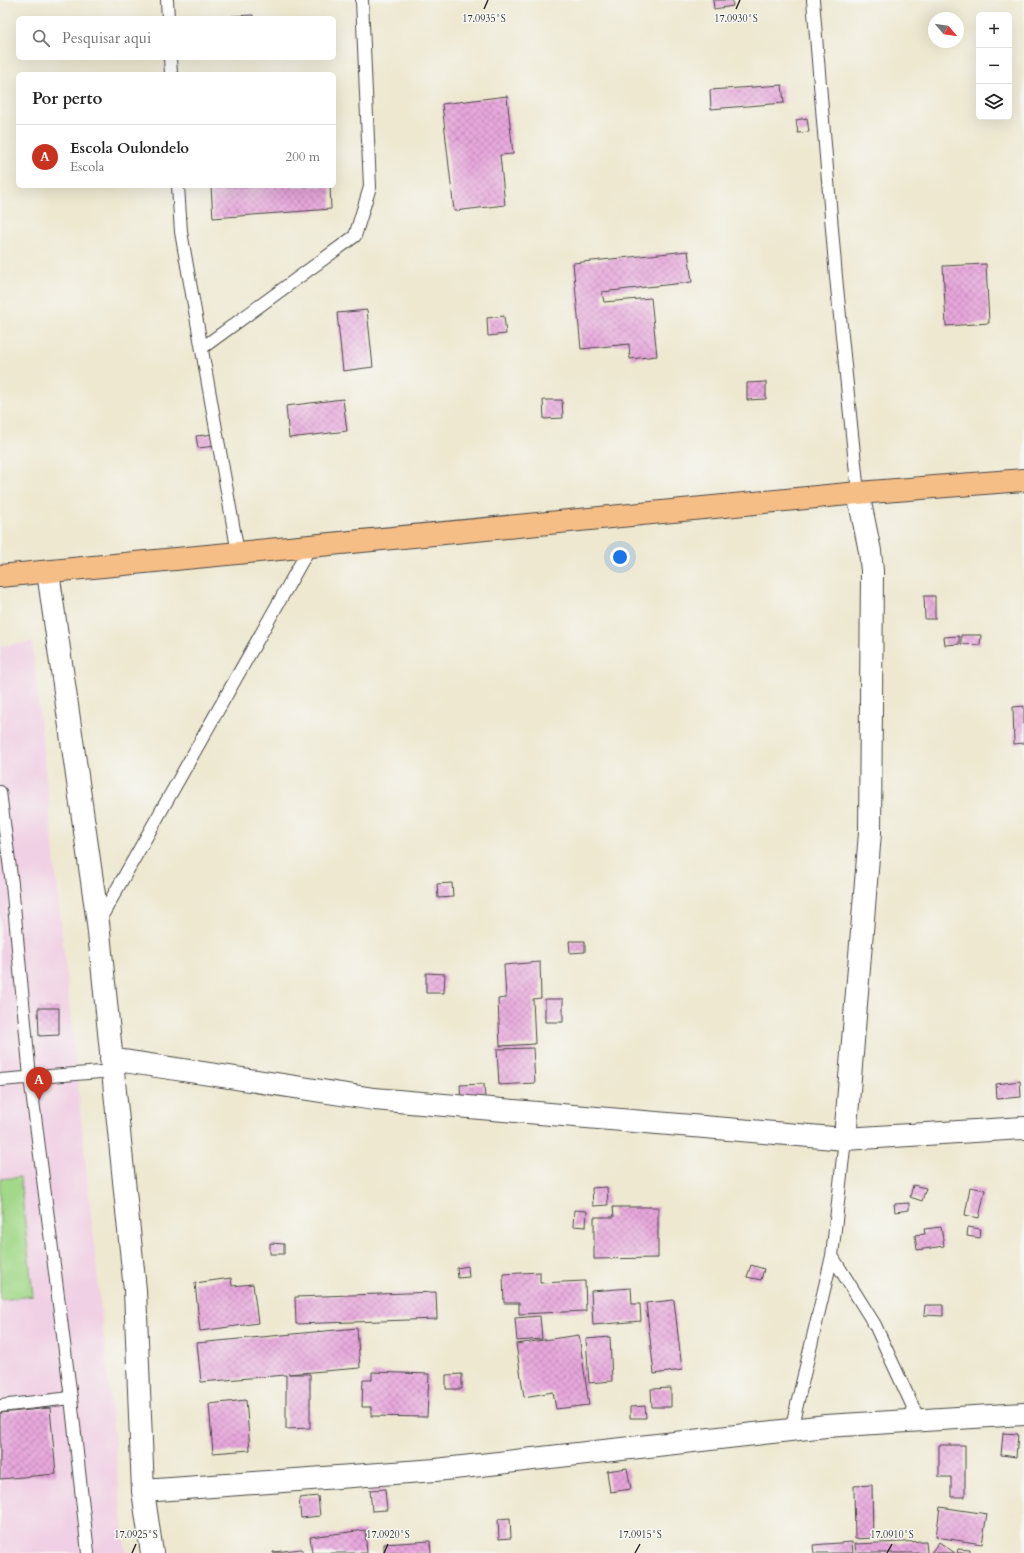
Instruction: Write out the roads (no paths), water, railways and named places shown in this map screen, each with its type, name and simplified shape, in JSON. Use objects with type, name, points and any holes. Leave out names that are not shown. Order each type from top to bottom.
[{"type":"main road","points":[[0,576],[858,493],[1024,480]]},
{"type":"street","points":[[845,1139],[870,833],[872,571],[870,552],[858,493]]},
{"type":"street","points":[[48,572],[98,923],[135,1290],[143,1491],[152,1553]]},
{"type":"street","points":[[112,1065],[374,1099],[845,1139],[1024,1128]]},
{"type":"street","points":[[143,1491],[436,1470],[791,1430],[919,1420],[1024,1414]]},
{"type":"lane","points":[[167,0],[168,16]]},
{"type":"lane","points":[[202,348],[355,236],[370,187],[362,0]]},
{"type":"lane","points":[[813,0],[836,277],[858,493]]},
{"type":"lane","points":[[170,60],[171,72]]},
{"type":"lane","points":[[178,188],[181,232],[238,553]]},
{"type":"lane","points":[[98,923],[310,546]]},
{"type":"lane","points":[[0,792],[12,884],[30,1077],[71,1398],[88,1553]]},
{"type":"lane","points":[[0,1080],[112,1065]]},
{"type":"lane","points":[[791,1430],[832,1256],[845,1139]]},
{"type":"lane","points":[[832,1256],[875,1325],[919,1420]]},
{"type":"lane","points":[[0,1406],[71,1398]]},
{"type":"place","name":"Escola Oulondelo","points":[[39,1100]]}]
